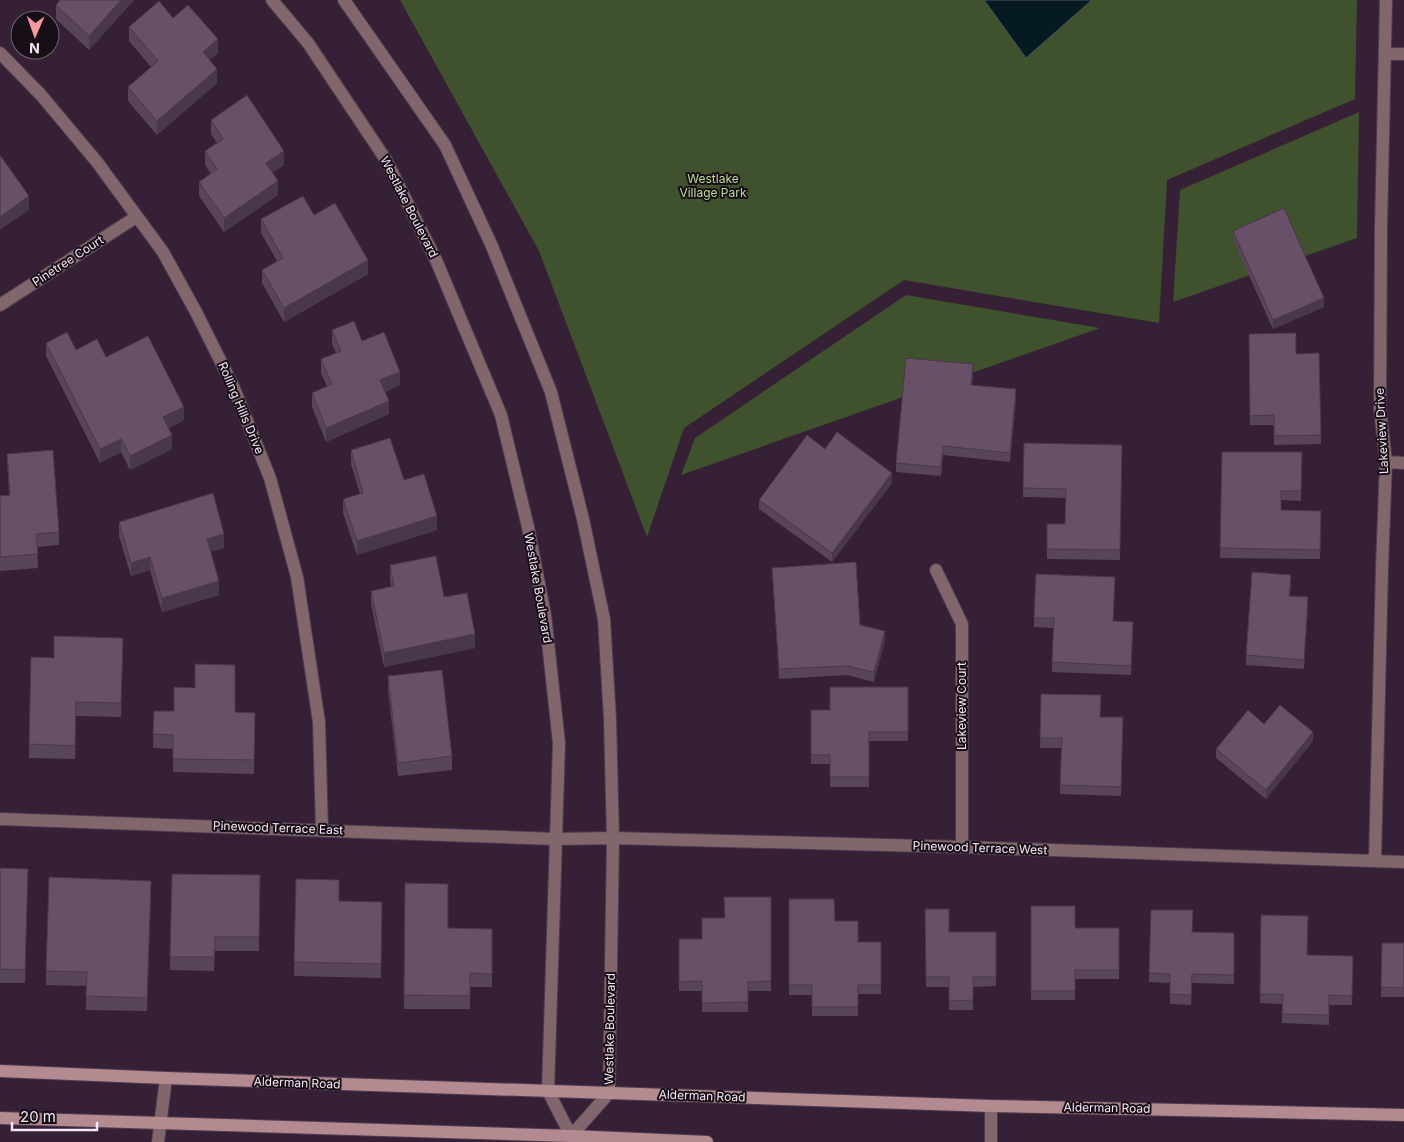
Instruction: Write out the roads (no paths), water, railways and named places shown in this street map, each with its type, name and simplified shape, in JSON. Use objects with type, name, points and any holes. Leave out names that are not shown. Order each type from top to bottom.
[{"type":"main road","name":"Alderman Road","points":[[0,1071],[991,1106],[1404,1115]]},
{"type":"main road","points":[[0,1118],[707,1142]]},
{"type":"street","name":"Westlake Boulevard","points":[[272,0],[308,43],[386,160],[436,260],[501,415],[528,527],[545,615],[559,743],[548,1091],[571,1136],[609,1093],[613,838],[610,719],[604,620],[583,519],[551,392],[491,244],[445,145],[344,0]]},
{"type":"street","name":"Lakeview Drive","points":[[1375,861],[1386,462],[1380,409],[1381,227],[1386,0]]},
{"type":"street","name":"Rolling Hills Drive","points":[[0,53],[41,95],[91,154],[163,252],[233,386],[270,478],[297,577],[319,722],[322,830]]},
{"type":"street","points":[[1386,54],[1404,54]]},
{"type":"street","name":"Pinetree Court","points":[[0,305],[136,217]]},
{"type":"street","points":[[1386,462],[1404,462]]},
{"type":"street","name":"Lakeview Court","points":[[936,570],[962,624],[962,847]]},
{"type":"street","name":"Pinewood Terrace East","points":[[0,819],[556,839]]},
{"type":"street","name":"Pinewood Terrace West","points":[[556,839],[613,838],[962,847],[1404,862]]},
{"type":"street","points":[[158,1142],[166,1078]]},
{"type":"street","points":[[991,1106],[991,1142]]},
{"type":"water","points":[[984,0],[1092,0],[1026,58]]},
{"type":"park label","name":"Westlake Village Park","points":[[713,186]]}]
